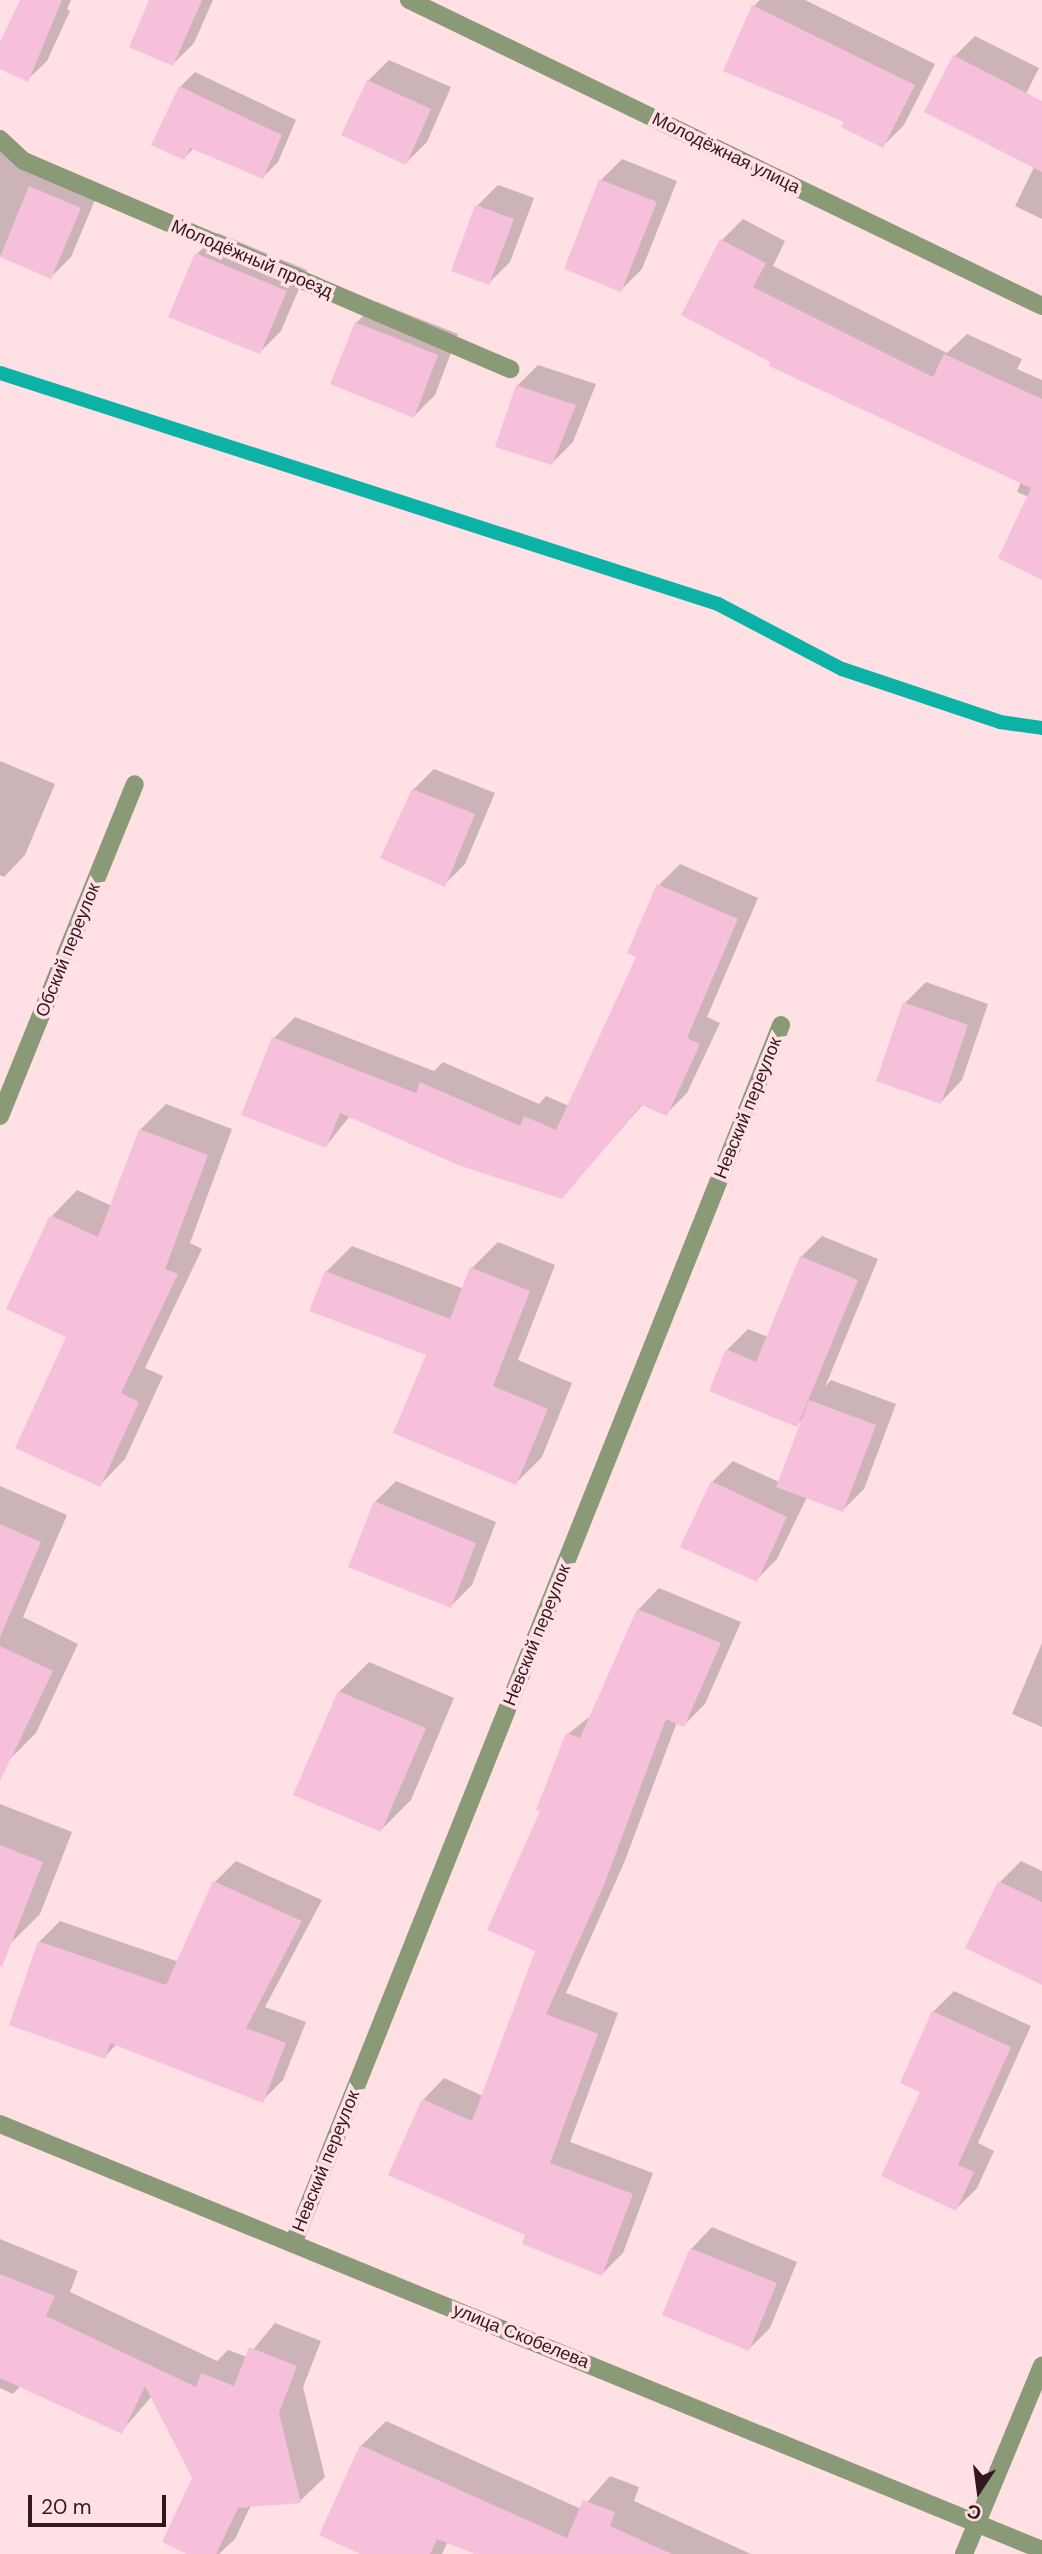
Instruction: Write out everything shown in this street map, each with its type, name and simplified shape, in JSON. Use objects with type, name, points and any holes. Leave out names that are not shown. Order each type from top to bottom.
[{"type":"street","name":"Молодёжная улица","points":[[410,0],[1042,306]]},
{"type":"street","name":"Молодёжный проезд","points":[[0,139],[24,161],[510,369]]},
{"type":"street","name":"Обский переулок","points":[[0,1116],[135,784]]},
{"type":"street","name":"Невский переулок","points":[[292,2244],[781,1025]]},
{"type":"street","name":"улица Скобелева","points":[[0,2124],[978,2521],[1042,2550]]},
{"type":"street","points":[[964,2554],[1042,2366]]},
{"type":"building","points":[[20,0],[62,0],[28,82],[0,69],[0,42]]},
{"type":"building","points":[[149,0],[202,0],[173,66],[129,47]]},
{"type":"building","points":[[752,5],[915,85],[883,148],[841,127],[844,122],[723,71]]},
{"type":"building","points":[[953,55],[1042,101],[1042,172],[924,112]]},
{"type":"building","points":[[367,80],[431,109],[406,165],[341,135]]},
{"type":"building","points":[[179,86],[282,135],[263,179],[190,148],[184,160],[151,145]]},
{"type":"building","points":[[599,179],[657,202],[621,292],[564,269]]},
{"type":"building","points":[[29,186],[81,208],[51,279],[0,257]]},
{"type":"building","points":[[475,205],[514,219],[489,285],[451,271]]},
{"type":"building","points":[[720,239],[766,263],[753,287],[933,377],[944,354],[1042,399],[1042,580],[998,558],[1031,488],[769,366],[770,362],[681,315]]},
{"type":"building","points":[[195,253],[287,291],[260,354],[168,317]]},
{"type":"building","points":[[355,322],[438,355],[414,418],[330,384]]},
{"type":"building","points":[[516,385],[576,405],[552,465],[495,447]]},
{"type":"building","points":[[412,789],[475,814],[445,887],[380,858]]},
{"type":"building","points":[[657,884],[738,919],[687,1038],[700,1044],[667,1116],[641,1105],[562,1199],[458,1165],[340,1113],[326,1148],[241,1115],[272,1037],[416,1093],[420,1082],[520,1126],[524,1116],[556,1130],[636,957],[627,953]]},
{"type":"building","points":[[903,1002],[968,1025],[941,1104],[876,1081]]},
{"type":"building","points":[[139,1129],[208,1155],[165,1269],[178,1274],[121,1393],[139,1402],[100,1487],[15,1448],[66,1337],[6,1309],[50,1215],[98,1237]]},
{"type":"building","points":[[800,1256],[858,1280],[797,1427],[709,1391],[726,1349],[756,1362]]},
{"type":"building","points":[[470,1267],[530,1291],[493,1386],[548,1409],[516,1485],[393,1433],[426,1355],[309,1311],[325,1271],[450,1319]]},
{"type":"building","points":[[809,1400],[876,1425],[843,1512],[776,1487]]},
{"type":"building","points":[[711,1481],[787,1517],[757,1582],[680,1547]]},
{"type":"building","points":[[374,1501],[476,1543],[451,1608],[348,1567]]},
{"type":"building","points":[[0,1524],[41,1542],[0,1637]]},
{"type":"building","points":[[637,1609],[721,1643],[684,1727],[666,1719],[604,1885],[546,2014],[598,2034],[550,2163],[633,2194],[602,2276],[522,2244],[525,2235],[388,2175],[422,2099],[472,2121],[535,1951],[487,1930],[540,1811],[536,1810],[566,1733],[580,1738]]},
{"type":"building","points":[[0,1646],[53,1671],[0,1781]]},
{"type":"building","points":[[338,1691],[426,1728],[381,1832],[293,1795]]},
{"type":"building","points":[[0,1845],[43,1862],[2,1967],[0,1966]]},
{"type":"building","points":[[213,1881],[302,1921],[246,2028],[286,2043],[263,2103],[110,2043],[105,2059],[9,2025],[38,1941],[166,1985]]},
{"type":"building","points":[[998,1881],[1042,1902],[1042,1985],[965,1948]]},
{"type":"building","points":[[932,2011],[1011,2047],[958,2165],[974,2172],[956,2211],[881,2176],[920,2092],[900,2083]]},
{"type":"building","points":[[690,2248],[777,2283],[749,2351],[662,2315]]},
{"type":"building","points":[[0,2274],[55,2296],[46,2316],[196,2387],[201,2373],[234,2386],[249,2347],[297,2366],[279,2413],[301,2503],[238,2508],[216,2554],[187,2554],[162,2542],[192,2478],[145,2386],[122,2434],[0,2378]]},
{"type":"building","points":[[360,2445],[567,2538],[583,2500],[615,2512],[610,2526],[672,2554],[475,2554],[437,2539],[430,2554],[360,2554],[319,2535]]},
{"type":"waterway","points":[[0,373],[718,604],[842,669],[1000,722],[1042,728]]}]
